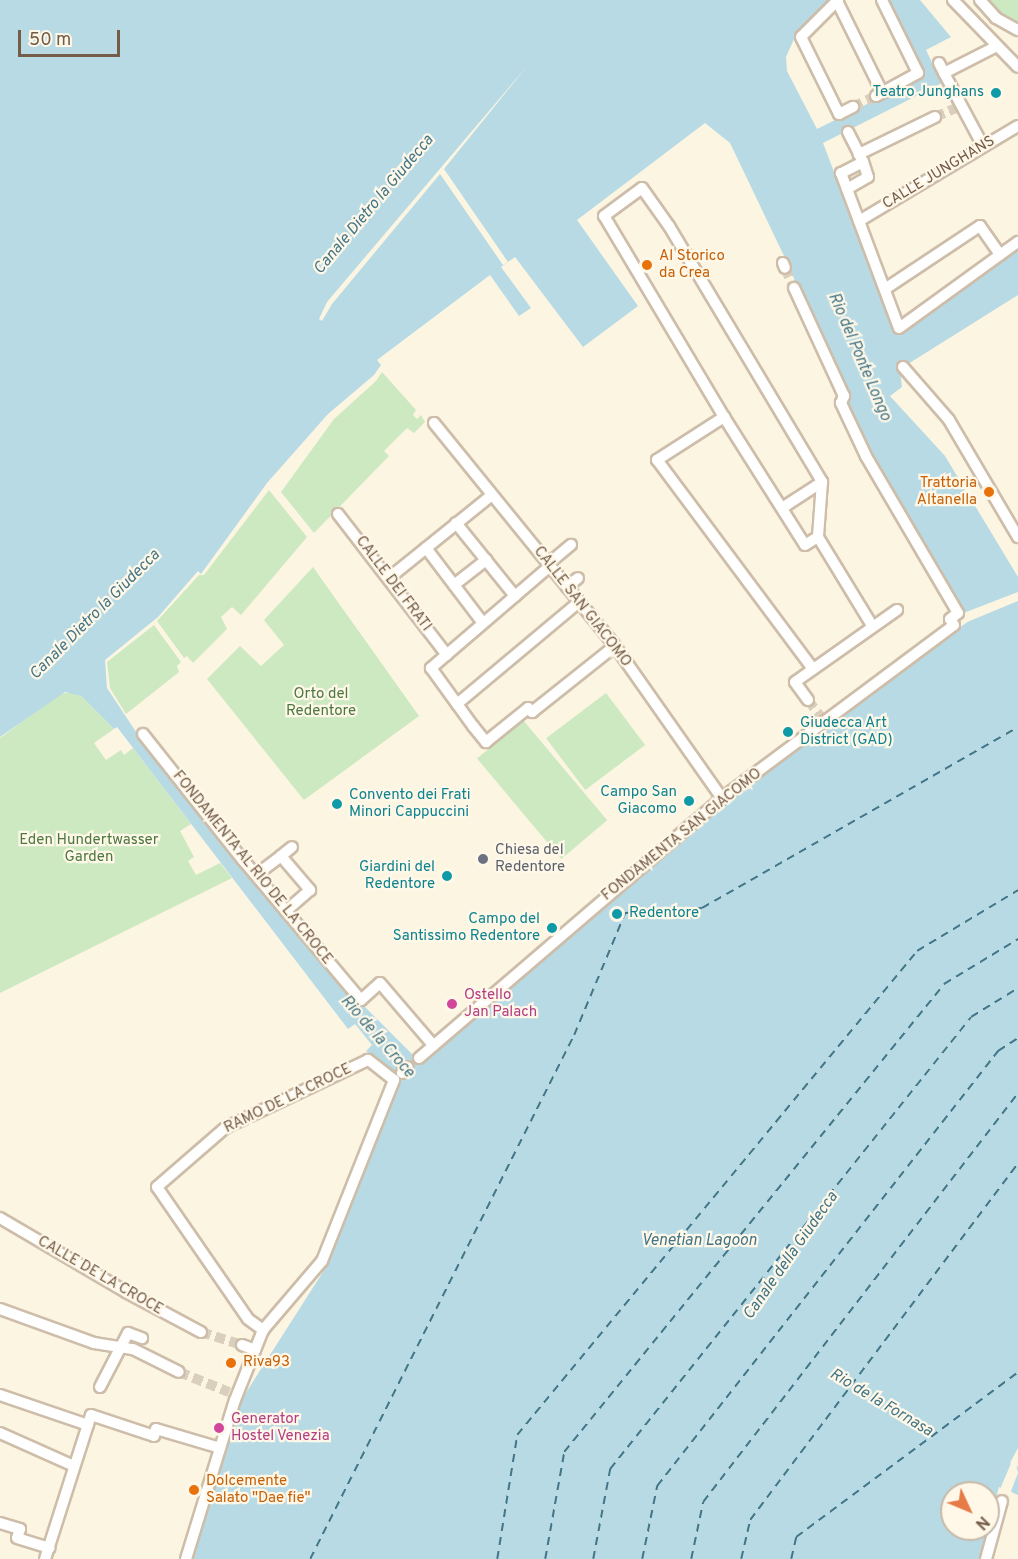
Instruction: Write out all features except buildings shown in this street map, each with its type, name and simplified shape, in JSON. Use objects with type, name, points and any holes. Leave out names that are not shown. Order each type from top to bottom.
[{"type":"street","points":[[853,107],[839,114],[801,37],[838,0],[879,94],[918,73],[882,0]]},
{"type":"street","points":[[953,0],[995,47],[1018,67]]},
{"type":"street","points":[[980,0],[996,18],[1018,30]]},
{"type":"street","points":[[984,146],[959,107],[942,68],[995,47]]},
{"type":"street","points":[[930,122],[861,158],[841,172],[899,328],[1018,242]]},
{"type":"street","name":"CALLE JUNGHANS","points":[[860,221],[1018,126]]},
{"type":"street","points":[[848,132],[868,177],[848,189]]},
{"type":"street","points":[[818,537],[805,545],[724,417],[604,216],[642,188],[669,226],[822,482],[818,537],[873,627]]},
{"type":"street","points":[[885,289],[980,226],[1000,255]]},
{"type":"street","name":"FONDAMENTA SAN GIACOMO","points":[[419,1058],[722,798],[954,624],[950,618],[963,615],[866,456],[842,403],[844,396],[794,288]]},
{"type":"street","points":[[903,367],[949,420],[1018,537]]},
{"type":"street","points":[[724,417],[657,460],[813,669]]},
{"type":"street","name":"CALLE SAN GIACOMO","points":[[434,423],[615,646],[722,798]]},
{"type":"street","points":[[782,508],[822,482]]},
{"type":"street","points":[[389,578],[492,495]]},
{"type":"street","name":"CALLE DEI FRATI","points":[[338,514],[447,655]]},
{"type":"street","points":[[456,523],[515,596]]},
{"type":"street","points":[[571,545],[432,669],[486,742],[528,708],[532,712],[615,646]]},
{"type":"street","points":[[426,548],[483,624]]},
{"type":"street","points":[[454,585],[486,560]]},
{"type":"street","points":[[567,587],[578,578]]},
{"type":"street","points":[[458,704],[579,603]]},
{"type":"street","points":[[808,700],[795,682],[897,610]]},
{"type":"street","name":"FONDAMENTA AL RIO DE LA CROCE","points":[[143,734],[256,875],[362,1000],[380,983],[433,1045]]},
{"type":"street","points":[[256,875],[292,847]]},
{"type":"street","points":[[281,855],[310,890],[286,911]]},
{"type":"street","name":"RAMO DE LA CROCE","points":[[368,1060],[401,1073],[322,1262],[263,1330],[248,1319],[157,1187],[225,1128],[363,1062],[368,1060]]},
{"type":"street","name":"CALLE DE LA CROCE","points":[[0,1218],[201,1332]]},
{"type":"street","points":[[2,1312],[94,1343],[122,1348],[179,1372]]},
{"type":"street","points":[[186,1559],[220,1448],[233,1393],[263,1330]]},
{"type":"street","points":[[100,1387],[128,1333],[142,1338]]},
{"type":"street","points":[[242,1345],[255,1350]]},
{"type":"street","points":[[0,1395],[88,1425]]},
{"type":"street","points":[[0,1523],[20,1529],[17,1538],[47,1554],[91,1415],[154,1436],[156,1429],[220,1448]]},
{"type":"street","points":[[0,1433],[74,1466]]},
{"type":"street","points":[[986,1559],[1002,1501]]},
{"type":"green space","points":[[982,0],[1018,0],[1018,27],[1012,25]]},
{"type":"green space","points":[[382,372],[416,410],[413,415],[417,419],[421,415],[425,422],[414,433],[407,428],[384,451],[389,456],[314,533],[281,492],[334,419],[376,381]]},
{"type":"green space","points":[[269,490],[307,537],[241,615],[232,607],[221,617],[227,629],[193,663],[187,656],[184,658],[157,621],[199,575],[204,575]]},
{"type":"green space","name":"Orto del Redentore","points":[[313,567],[419,716],[304,800],[207,679],[240,646],[261,666],[284,645],[264,620]]},
{"type":"green space","points":[[154,625],[181,662],[177,666],[179,672],[126,714],[110,688],[107,662]]},
{"type":"green space","name":"Eden Hundertwasser Garden","points":[[70,692],[81,696],[114,729],[94,743],[106,760],[121,750],[124,755],[133,748],[191,824],[180,831],[194,857],[188,861],[196,875],[220,863],[232,878],[0,993],[0,738],[60,694]]},
{"type":"green space","points":[[606,693],[645,745],[585,790],[546,738]]},
{"type":"green space","points":[[523,720],[607,820],[561,859],[477,759]]},
{"type":"water","points":[[0,0],[832,0],[794,39],[786,57],[787,71],[817,129],[923,76],[886,0],[920,0],[951,37],[926,50],[942,83],[823,143],[895,332],[903,332],[1018,247],[1018,295],[900,369],[902,387],[890,396],[945,456],[1018,577],[1018,1448],[1010,1463],[1018,1467],[1018,1495],[1000,1487],[1000,1481],[940,1481],[940,1541],[985,1541],[980,1559],[193,1559],[240,1402],[328,1264],[400,1083],[368,1058],[371,1055],[366,1051],[372,1045],[355,1024],[348,1029],[117,727],[114,729],[81,696],[65,692],[0,737]],"holes":[[[705,123],[730,143],[785,258],[871,454],[970,620],[729,799],[533,961],[422,1064],[352,994],[146,747],[107,688],[105,660],[158,617],[198,571],[201,574],[267,483],[328,414],[374,375],[381,365],[377,360],[490,275],[519,316],[531,308],[501,267],[515,257],[583,347],[638,306],[577,220]]]},
{"type":"pier","points":[[528,65],[444,169],[508,262],[503,265],[440,174],[332,304],[322,321],[319,319],[327,302]]},
{"type":"pier","points":[[1018,592],[1018,601],[955,627],[966,620],[966,612]]},
{"type":"pier","points":[[1014,1456],[1018,1473],[1011,1491],[1018,1498],[1002,1491],[1000,1494]]},
{"type":"ferry route","points":[[310,1559],[574,1035],[625,913],[702,908],[1018,727]]},
{"type":"ferry route","points":[[497,1559],[517,1435],[917,951],[1018,890]]},
{"type":"ferry route","points":[[545,1559],[564,1452],[944,984],[1018,939]]},
{"type":"ferry route","points":[[593,1559],[610,1469],[971,1017],[1018,988]]},
{"type":"ferry route","points":[[642,1559],[657,1486],[998,1051],[1018,1038]]},
{"type":"ferry route","points":[[691,1559],[703,1502],[1018,1093]]},
{"type":"ferry route","points":[[741,1559],[750,1520],[1018,1163]]},
{"type":"ferry route","points":[[791,1559],[796,1537],[1018,1372]]},
{"type":"tunnel","points":[[853,107],[876,96]]},
{"type":"tunnel","points":[[935,117],[956,108]]},
{"type":"tunnel","points":[[785,268],[794,288]]},
{"type":"tunnel","points":[[808,700],[821,717]]},
{"type":"tunnel","points":[[201,1332],[242,1345]]},
{"type":"tunnel","points":[[179,1372],[229,1392]]},
{"type":"place","name":"Teatro Junghans","points":[[996,93]]},
{"type":"place","name":"Al Storico da Crea","points":[[647,265]]},
{"type":"place","name":"Trattoria Altanella","points":[[989,492]]},
{"type":"place","name":"Giudecca Art District (GAD)","points":[[788,732]]},
{"type":"place","name":"Campo San Giacomo","points":[[689,801]]},
{"type":"place","name":"Convento dei Frati Minori Cappuccini","points":[[337,804]]},
{"type":"place","name":"Chiesa del Redentore","points":[[483,859]]},
{"type":"place","name":"Giardini del Redentore","points":[[447,876]]},
{"type":"place","name":"Redentore","points":[[617,914]]},
{"type":"place","name":"Campo del Santissimo Redentore","points":[[552,928]]},
{"type":"place","name":"Ostello Jan Palach","points":[[452,1004]]},
{"type":"place","name":"Riva93","points":[[231,1363]]},
{"type":"place","name":"Generator Hostel Venezia","points":[[219,1428]]},
{"type":"place","name":"Dolcemente Salato \"Dae fie\"","points":[[194,1490]]},
{"type":"water label","name":"Canale Dietro la Giudecca","points":[[374,205]]},
{"type":"water label","name":"Rio del Ponte Longo","points":[[859,357]]},
{"type":"water label","name":"Canale Dietro la Giudecca","points":[[95,615]]},
{"type":"water label","name":"Rio de la Croce","points":[[377,1037]]},
{"type":"water label","name":"Venetian Lagoon","points":[[699,1241]]},
{"type":"water label","name":"Canale della Giudecca","points":[[791,1256]]},
{"type":"water label","name":"Rio de la Fornasa","points":[[881,1403]]}]
